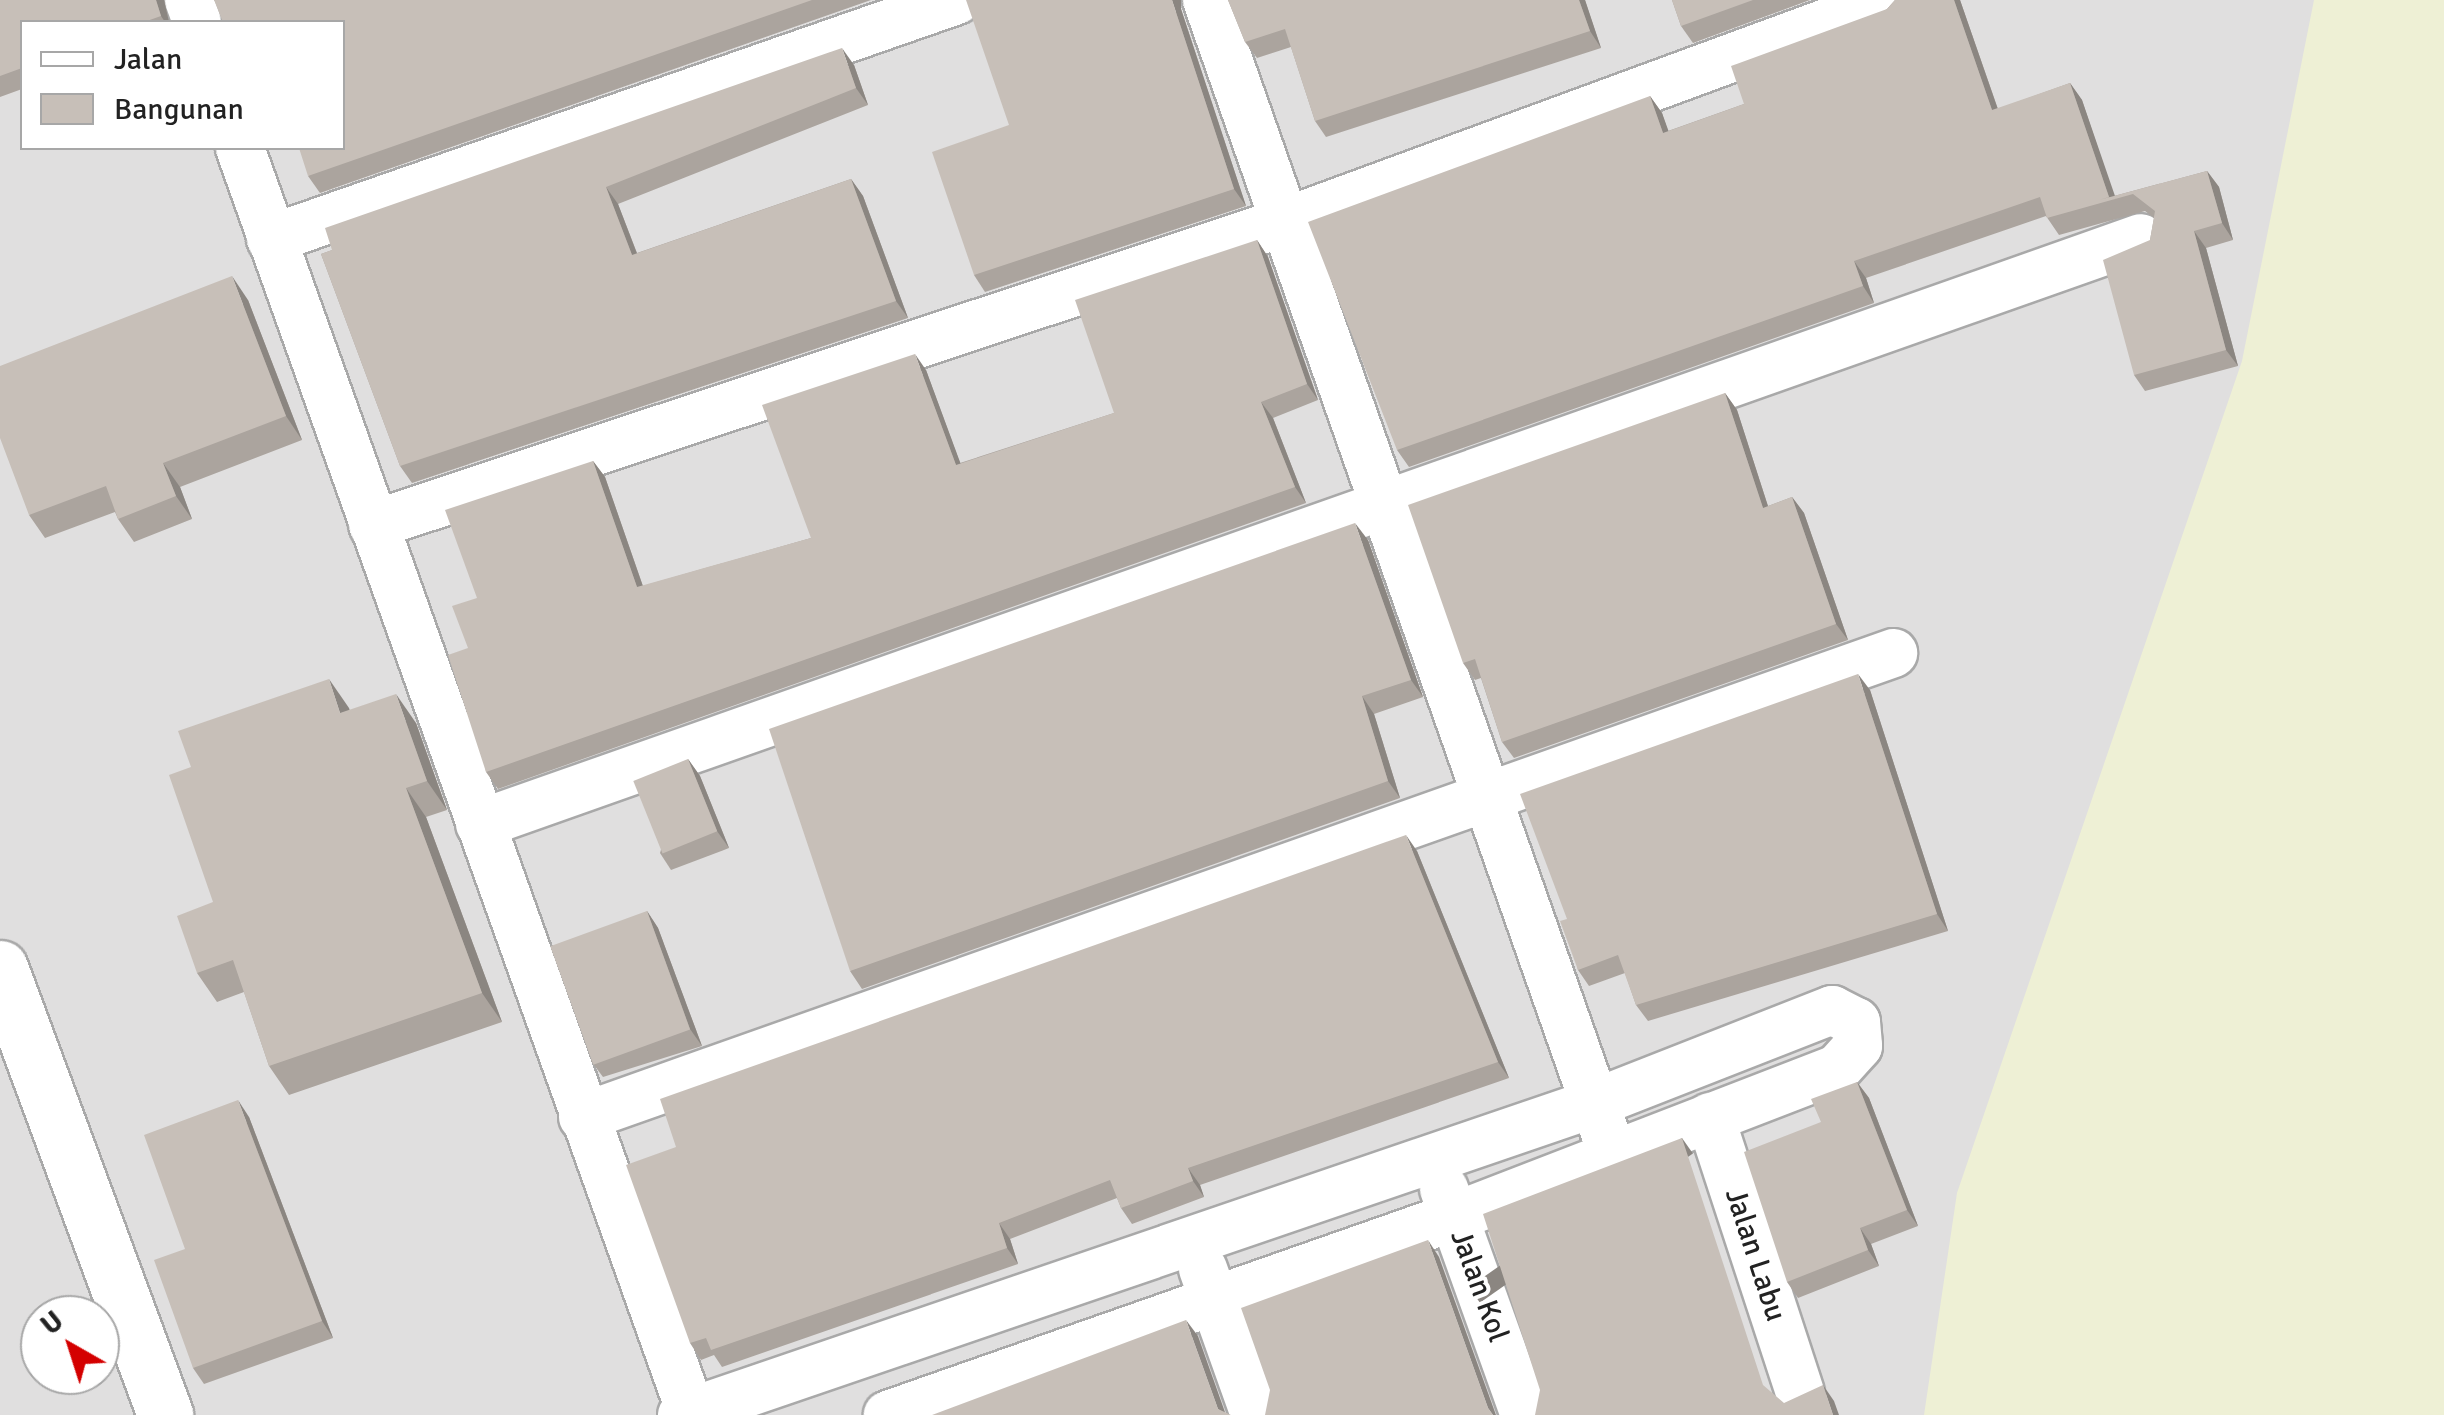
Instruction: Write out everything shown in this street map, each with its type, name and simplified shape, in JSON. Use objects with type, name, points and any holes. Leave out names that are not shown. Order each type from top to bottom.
[{"type":"street","points":[[271,239],[957,0]]},
{"type":"street","points":[[1208,0],[1612,1155]]},
{"type":"street","points":[[373,524],[1285,222],[1889,0]]},
{"type":"street","points":[[241,150],[688,1413],[1594,1102],[1832,1010],[1856,1022],[1858,1046],[1838,1069],[1454,1217],[1213,1300],[973,1401],[888,1415]]},
{"type":"street","points":[[480,824],[1384,501],[2141,238]]},
{"type":"street","points":[[583,1117],[1893,653]]},
{"type":"street","points":[[0,968],[165,1415]]},
{"type":"street","name":"Jalan Labu","points":[[1710,1118],[1800,1392]]},
{"type":"street","name":"Jalan Kol","points":[[1434,1157],[1525,1415]]},
{"type":"street","points":[[1192,1238],[1254,1415]]},
{"type":"street","points":[[948,1323],[973,1401]]},
{"type":"shaded area","points":[[0,0],[2444,0],[2444,1415],[0,1415]]},
{"type":"green space","points":[[2314,0],[2444,0],[2444,1415],[1924,1415],[1957,1193],[2242,361]]},
{"type":"building","points":[[0,0],[156,0],[161,16],[150,20],[20,20],[20,69],[0,76]]},
{"type":"building","points":[[214,0],[812,0],[308,176],[300,150],[345,150],[345,20],[222,20]]},
{"type":"building","points":[[966,0],[1172,0],[1234,189],[974,275],[932,152],[1009,125]]},
{"type":"building","points":[[1228,0],[1579,0],[1590,31],[1315,121],[1285,29],[1245,42]]},
{"type":"building","points":[[1672,0],[1753,0],[1681,26]]},
{"type":"building","points":[[1895,0],[1954,0],[1992,110],[2070,83],[2109,197],[2099,200],[2207,171],[2222,223],[2194,231],[2226,350],[2134,375],[2103,260],[2150,240],[2155,211],[2133,194],[2047,218],[2040,197],[1854,261],[1863,286],[1397,450],[1308,222],[1650,96],[1663,133],[1744,104],[1731,66],[1887,9]]},
{"type":"building","points":[[842,48],[856,88],[606,187],[632,255],[851,179],[896,301],[400,466],[321,254],[332,250],[325,228]]},
{"type":"building","points":[[1257,240],[1307,384],[1261,402],[1295,487],[486,772],[448,655],[468,648],[452,606],[477,598],[445,510],[593,461],[637,587],[811,538],[762,405],[915,354],[956,465],[1114,413],[1075,300]]},
{"type":"building","points":[[232,276],[286,416],[163,463],[176,496],[118,519],[106,486],[29,515],[0,438],[0,366]]},
{"type":"building","points":[[1725,393],[1763,508],[1792,497],[1836,624],[1502,742],[1475,659],[1463,663],[1408,505]]},
{"type":"building","points":[[1355,523],[1411,680],[1362,696],[1388,781],[850,971],[769,729]]},
{"type":"building","points":[[1858,674],[1937,914],[1636,1005],[1618,955],[1578,970],[1560,921],[1567,919],[1520,794]]},
{"type":"building","points":[[329,679],[340,713],[396,694],[427,781],[406,788],[482,993],[269,1066],[233,960],[197,973],[177,916],[213,902],[169,775],[191,767],[178,731]]},
{"type":"building","points":[[688,759],[717,831],[663,853],[633,781]]},
{"type":"building","points":[[1406,835],[1498,1062],[1188,1168],[1193,1181],[1121,1208],[1110,1180],[999,1223],[1007,1248],[711,1350],[706,1338],[690,1343],[626,1165],[676,1147],[660,1099]]},
{"type":"building","points":[[647,911],[690,1029],[593,1065],[550,946]]},
{"type":"building","points":[[1857,1082],[1907,1210],[1860,1228],[1868,1250],[1787,1282],[1744,1152],[1821,1122],[1811,1099]]},
{"type":"building","points":[[238,1100],[322,1321],[193,1368],[154,1260],[185,1249],[144,1135]]},
{"type":"building","points":[[1682,1138],[1763,1385],[1784,1403],[1823,1385],[1833,1415],[1535,1415],[1540,1390],[1483,1214]]},
{"type":"building","points":[[1428,1240],[1493,1415],[1265,1415],[1270,1390],[1241,1308]]},
{"type":"building","points":[[1186,1320],[1218,1409],[1231,1415],[932,1415]]}]
